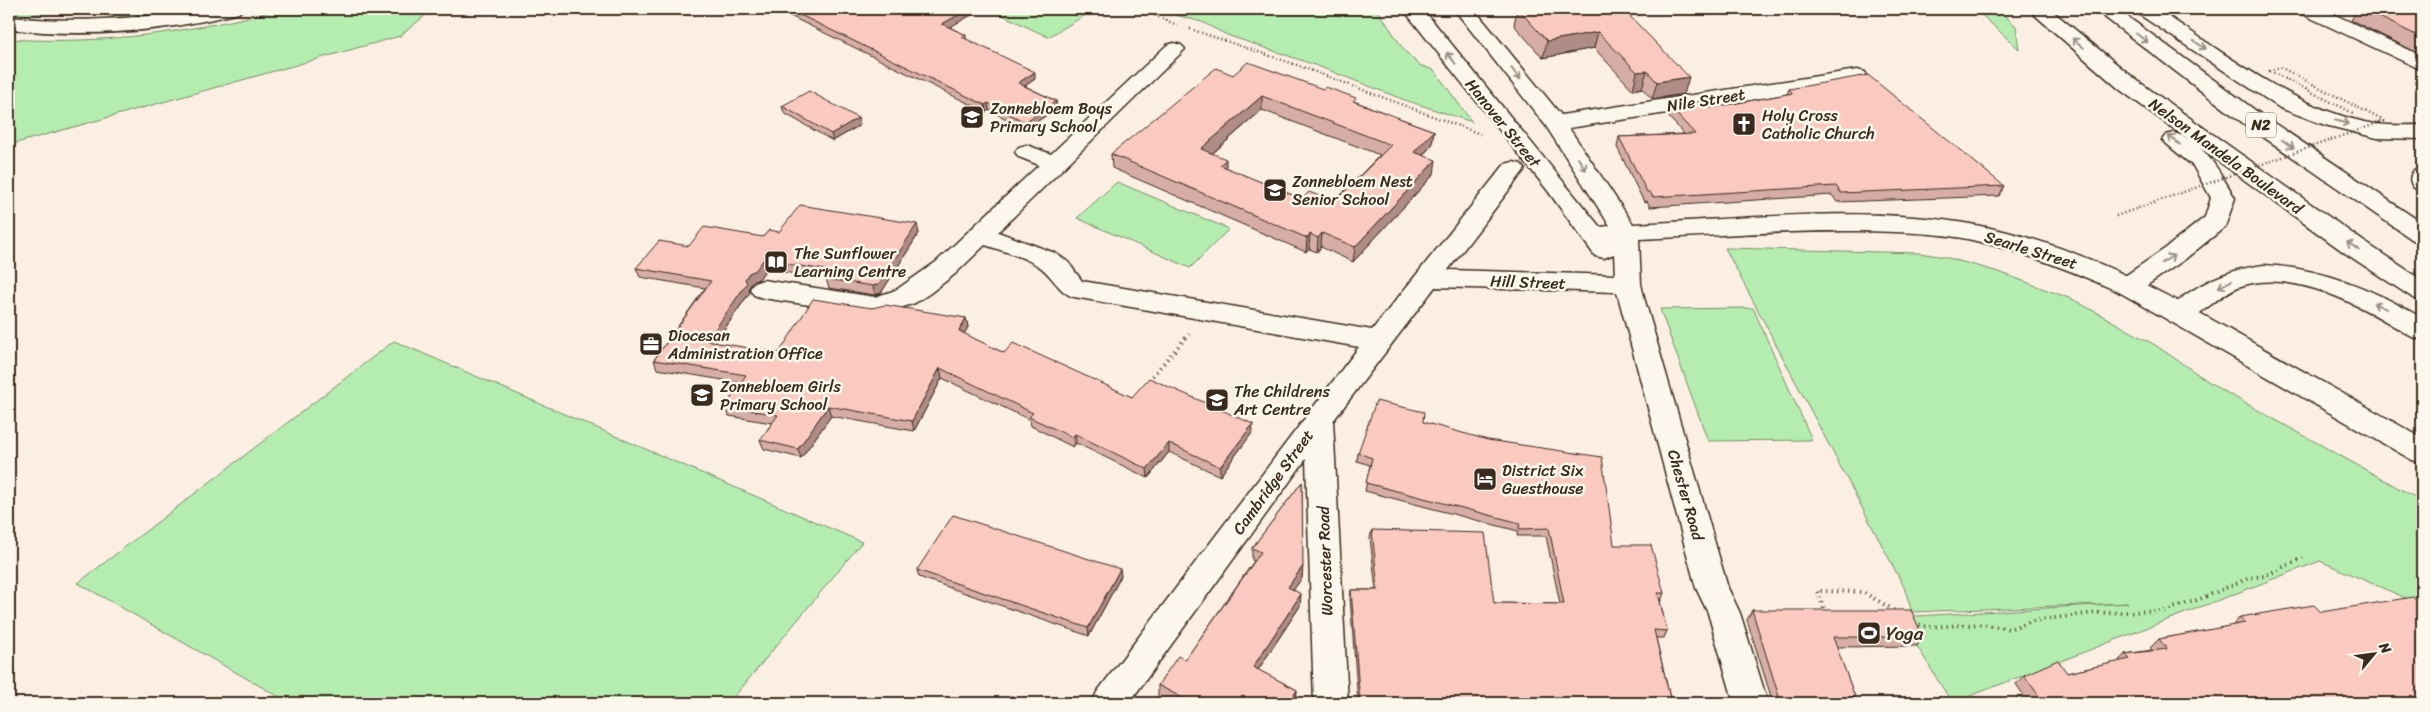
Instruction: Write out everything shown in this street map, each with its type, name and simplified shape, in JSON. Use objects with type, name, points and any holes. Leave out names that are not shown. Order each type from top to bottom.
[{"type":"main road","points":[[49,28],[79,9]]},
{"type":"main road","points":[[9,23],[49,28],[110,28],[176,20],[232,9]]},
{"type":"main road","name":"Hanover Street","points":[[1413,9],[1594,236]]},
{"type":"main road","points":[[1464,9],[1555,123],[1626,232]]},
{"type":"main road","points":[[2016,9],[2094,77],[2202,162],[2223,198],[2216,221],[2175,254],[2128,286]]},
{"type":"main road","name":"Nelson Mandela Boulevard","points":[[2038,9],[2134,89],[2346,242],[2422,292]]},
{"type":"main road","name":"N2","points":[[2104,9],[2251,118],[2422,234]]},
{"type":"main road","points":[[2144,9],[2288,103],[2333,120],[2377,131],[2422,132]]},
{"type":"main road","points":[[2307,9],[2422,64]]},
{"type":"main road","points":[[763,290],[790,301],[875,306],[885,305],[952,274],[981,234],[1174,49]]},
{"type":"main road","name":"Nile Street","points":[[1555,123],[1857,77]]},
{"type":"main road","points":[[1027,152],[1054,163]]},
{"type":"main road","name":"Cambridge Street","points":[[1109,703],[1319,419],[1512,169]]},
{"type":"main road","points":[[2422,175],[2422,183]]},
{"type":"main road","name":"Searle Street","points":[[1594,236],[1626,232],[1820,224],[1896,224],[1971,232],[2041,250],[2080,264],[2128,286],[2178,315],[2218,335],[2422,452]]},
{"type":"main road","name":"Chester Road","points":[[1626,232],[1628,284],[1712,588],[1724,613],[1751,703]]},
{"type":"main road","points":[[981,234],[1046,260],[1059,268],[1074,288],[1209,310],[1378,341]]},
{"type":"main road","name":"Chester Road","points":[[1594,236],[1628,284]]},
{"type":"main road","points":[[2178,315],[2222,285],[2238,278],[2263,274],[2287,275],[2318,281],[2354,294],[2390,310],[2422,330]]},
{"type":"main road","name":"Hill Street","points":[[1428,278],[1628,284]]},
{"type":"main road","name":"Worcester Road","points":[[1319,419],[1331,703]]},
{"type":"path","points":[[1140,9],[1181,26]]},
{"type":"path","points":[[1188,28],[1298,65],[1480,135],[1489,135]]},
{"type":"path","points":[[2116,216],[2384,121],[2280,67],[2270,71],[2353,113]]},
{"type":"path","points":[[1146,384],[1209,310]]},
{"type":"path","points":[[1909,621],[1915,625],[1929,627],[1983,624],[2010,629],[2032,621],[2094,613],[2164,611],[2200,599],[2249,578],[2264,576],[2303,558]]},
{"type":"path","points":[[1829,620],[1817,591],[1862,592],[1904,616]]},
{"type":"green space","points":[[9,9],[59,9],[32,15],[9,13]]},
{"type":"green space","points":[[100,9],[201,9],[149,17],[122,18],[110,16],[101,12]]},
{"type":"green space","points":[[282,9],[433,9],[400,36],[9,145],[9,39],[78,40],[146,35],[214,24]]},
{"type":"green space","points":[[990,9],[1096,9],[1048,37]]},
{"type":"green space","points":[[1153,9],[1377,9],[1404,50],[1419,65],[1434,70],[1472,122],[1402,99],[1315,65],[1227,35],[1202,22]]},
{"type":"green space","points":[[1975,9],[1997,9],[2016,26],[2019,49]]},
{"type":"green space","points":[[1117,182],[1229,229],[1190,268],[1077,218]]},
{"type":"green space","points":[[1725,248],[1919,253],[1945,257],[1999,272],[2074,300],[2155,345],[2218,388],[2422,501],[2422,605],[2320,561],[1952,703],[1917,646],[1905,620],[1901,617],[2128,603],[1912,612],[1904,587]]},
{"type":"green space","points":[[1753,308],[1812,440],[1708,441],[1660,309]]},
{"type":"green space","points":[[394,341],[862,542],[729,703],[290,703],[78,583]]},
{"type":"building","points":[[788,9],[969,9],[942,24],[966,35],[962,37],[1035,72],[1018,83],[1056,101],[1025,122],[988,103],[985,105]]},
{"type":"building","points":[[1518,9],[1623,9],[1689,77],[1657,82],[1647,71],[1637,72],[1598,32],[1547,41]]},
{"type":"building","points":[[2363,9],[2422,9],[2422,38]]},
{"type":"building","points":[[1248,62],[1323,89],[1326,87],[1356,98],[1353,101],[1434,131],[1414,152],[1436,160],[1355,247],[1322,233],[1318,238],[1310,234],[1307,238],[1111,154],[1216,68],[1233,75]],"holes":[[[1262,96],[1391,145],[1334,202],[1309,192],[1302,199],[1220,165],[1226,159],[1201,149]]]},
{"type":"building","points":[[1868,75],[2004,186],[1841,193],[1836,186],[1653,197],[1650,192],[1647,192],[1619,137],[1695,134],[1669,106],[1703,101],[1710,108],[1793,93],[1789,89]]},
{"type":"building","points":[[809,91],[858,118],[831,134],[782,106]]},
{"type":"building","points":[[800,205],[917,224],[879,284],[873,286],[826,279],[831,271],[763,260],[756,270],[749,273],[745,279],[747,283],[707,341],[779,353],[813,299],[872,308],[885,305],[966,318],[959,331],[1004,353],[1013,343],[1132,397],[1149,378],[1253,424],[1220,467],[1169,443],[1147,469],[1075,434],[1072,437],[1029,417],[1033,413],[940,368],[912,421],[828,406],[798,449],[760,440],[778,415],[726,406],[746,375],[654,360],[711,281],[636,268],[659,241],[689,246],[704,227],[763,237],[769,230],[779,232]]},
{"type":"building","points":[[1376,401],[1424,412],[1423,422],[1488,440],[1602,457],[1614,545],[1651,545],[1664,593],[1658,593],[1667,631],[1654,630],[1670,698],[1682,698],[1683,703],[1360,703],[1351,590],[1378,590],[1372,530],[1485,533],[1494,603],[1564,604],[1549,528],[1519,529],[1520,523],[1366,483],[1372,458],[1358,453]]},
{"type":"building","points":[[1302,482],[1303,566],[1288,587],[1301,594],[1253,667],[1297,690],[1289,703],[1192,703],[1158,685],[1178,656],[1185,660],[1261,552],[1252,548]]},
{"type":"building","points":[[953,515],[1120,569],[1088,628],[917,570]]},
{"type":"building","points":[[2413,597],[2422,607],[2422,703],[2044,703],[2024,675],[2058,660],[2067,673],[2130,659],[2125,654],[2167,649],[2159,639],[2245,623],[2240,617],[2314,605],[2321,612]]},
{"type":"building","points":[[1752,610],[1911,610],[1923,637],[1833,637],[1855,697],[1836,700],[1837,703],[1781,703]]},
{"type":"place","name":"Zonnebloem Boys Primary School","points":[[972,117]]},
{"type":"place","name":"Holy Cross Catholic Church","points":[[1744,124]]},
{"type":"place","name":"Zonnebloem Nest Senior School","points":[[1275,190]]},
{"type":"place","name":"The Sunflower Learning Centre","points":[[776,262]]},
{"type":"place","name":"Diocesan Administration Office","points":[[651,344]]},
{"type":"place","name":"Zonnebloem Girls Primary School","points":[[702,395]]},
{"type":"place","name":"The Childrens Art Centre","points":[[1217,400]]},
{"type":"place","name":"District Six Guesthouse","points":[[1485,479]]},
{"type":"place","name":"Yoga","points":[[1869,633]]}]
